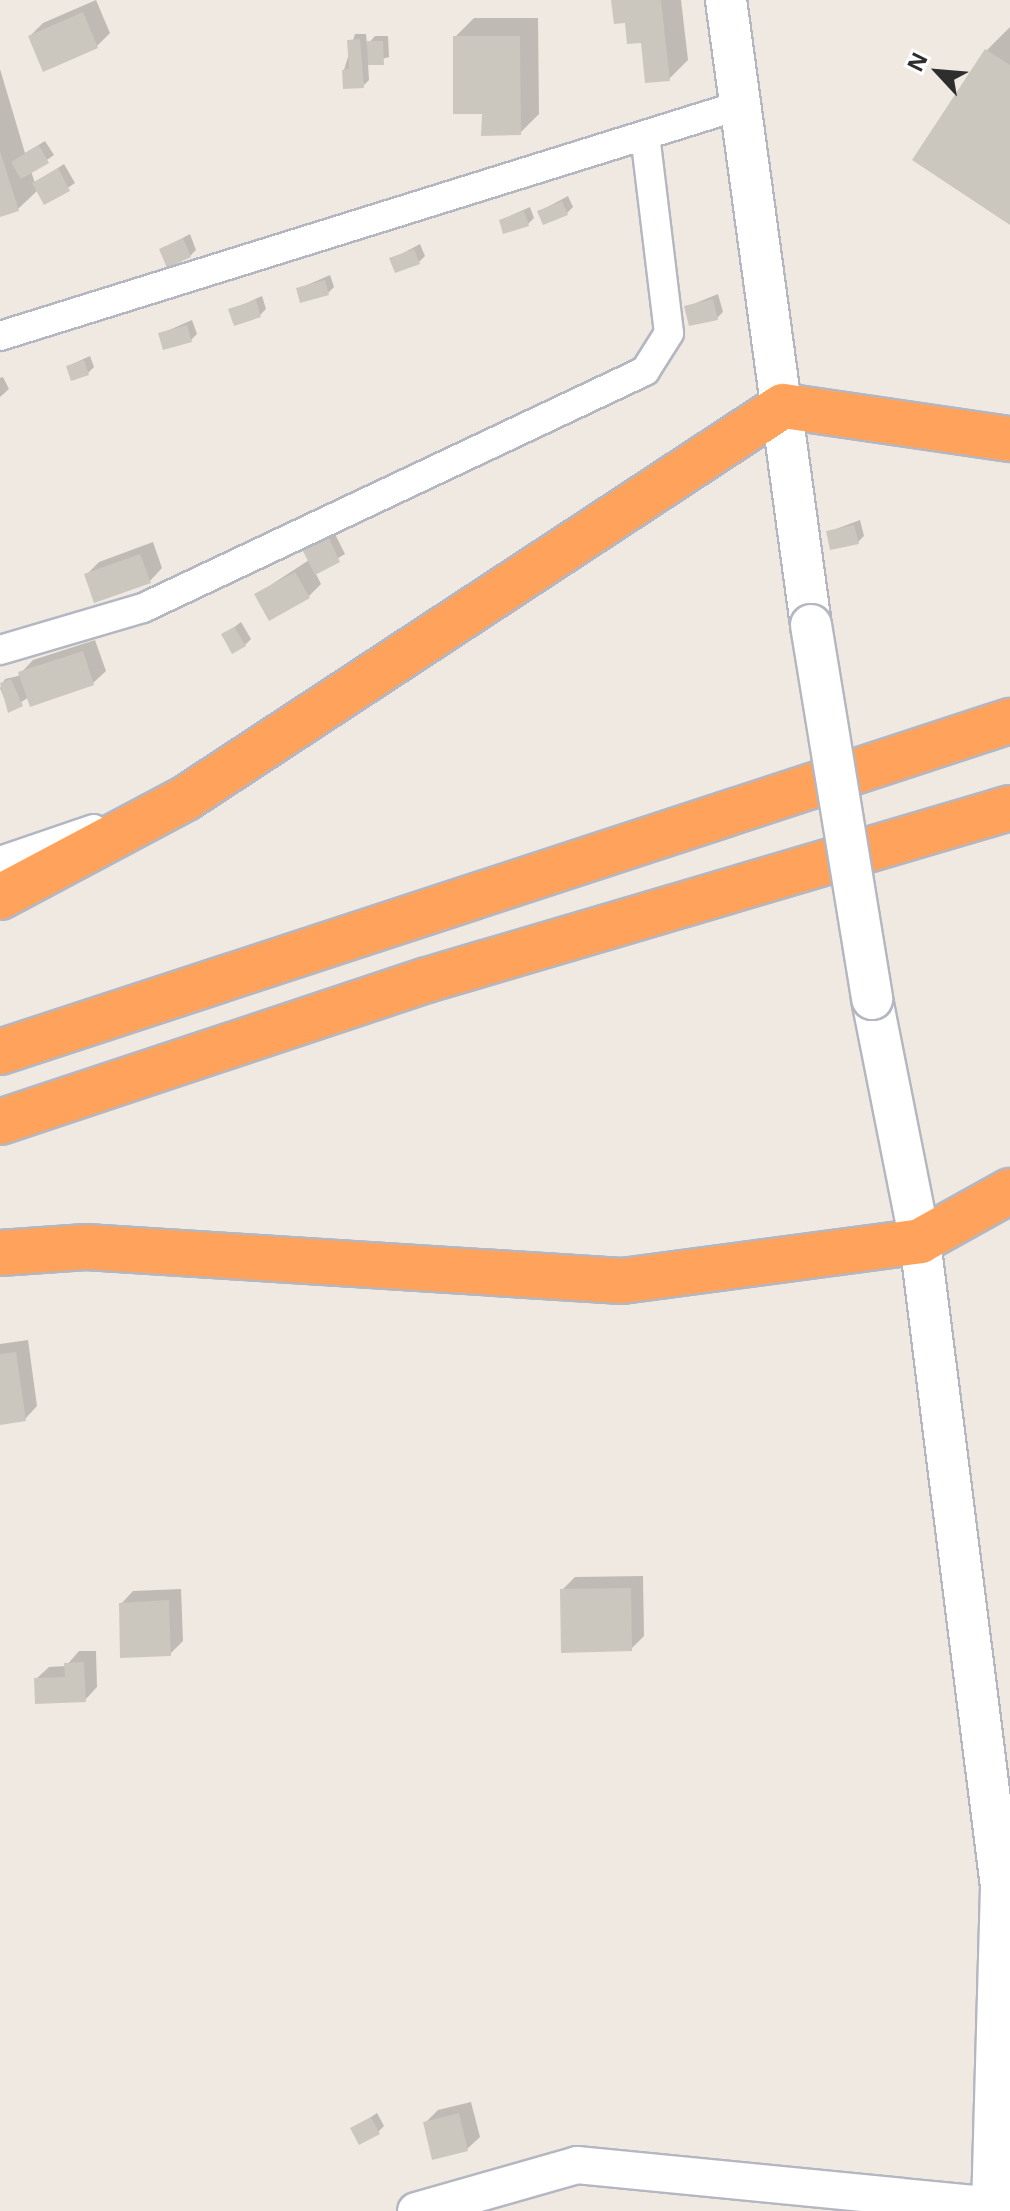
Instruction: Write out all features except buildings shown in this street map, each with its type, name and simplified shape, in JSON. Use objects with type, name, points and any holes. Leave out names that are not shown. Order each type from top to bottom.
[{"type":"highway","points":[[0,897],[186,798],[783,406],[1010,439]]},
{"type":"highway","points":[[0,1052],[1010,721]]},
{"type":"highway","points":[[0,1122],[427,980],[1010,808]]},
{"type":"highway","points":[[0,1253],[86,1247],[622,1281],[920,1241],[1010,1191]]},
{"type":"main road","points":[[726,0],[811,625],[872,999],[920,1241],[1001,1887],[997,2208]]},
{"type":"street","points":[[0,336],[741,105]]},
{"type":"street","points":[[0,650],[143,608],[645,371],[669,333],[645,136]]},
{"type":"street","points":[[0,861],[186,798]]},
{"type":"street","points":[[416,2211],[577,2165],[997,2208]]}]
